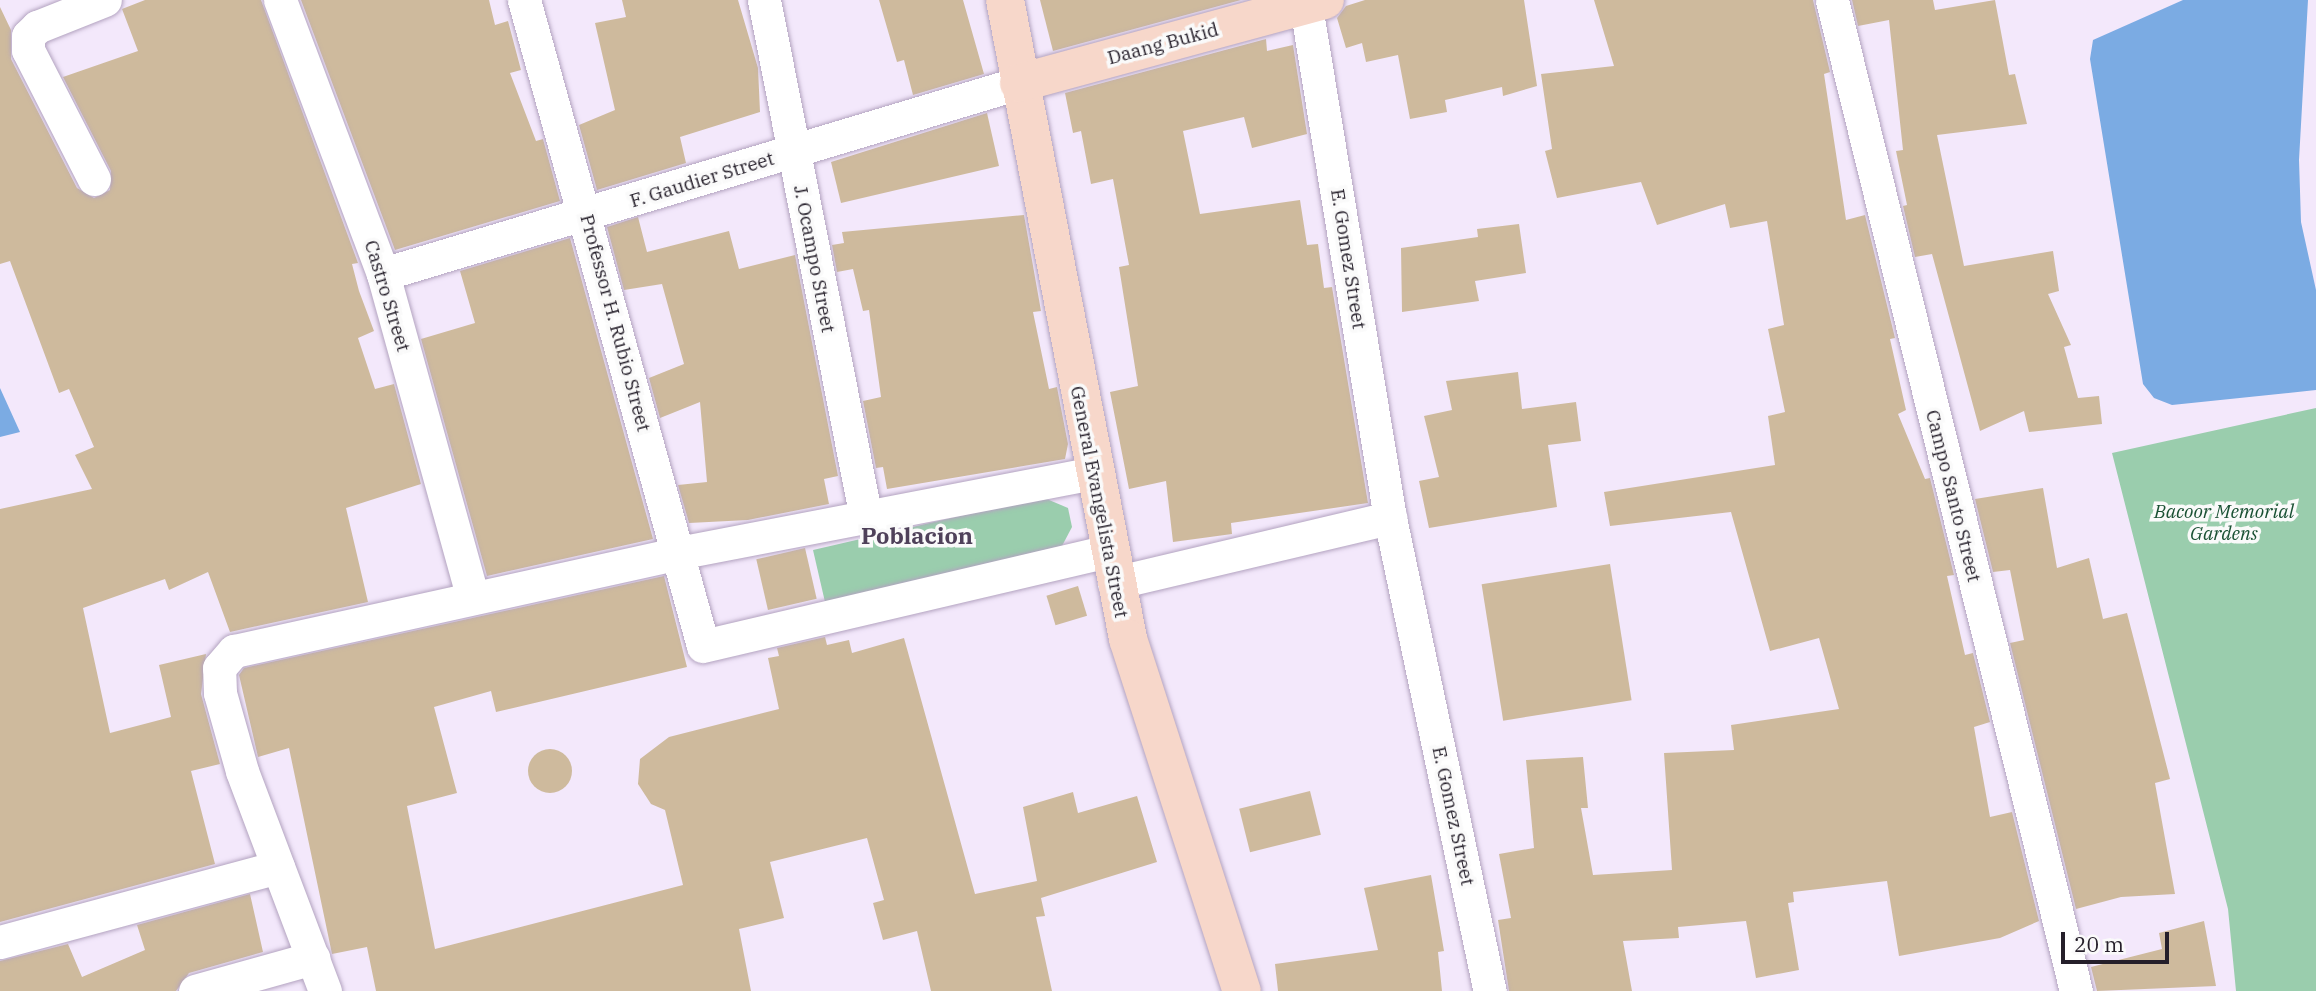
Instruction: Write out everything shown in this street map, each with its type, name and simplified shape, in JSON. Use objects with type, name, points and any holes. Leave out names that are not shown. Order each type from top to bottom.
[{"type":"main road","name":"General Evangelista Street","points":[[1005,0],[1111,567],[1158,744],[1242,991]]},
{"type":"main road","name":"Daang Bukid","points":[[1019,83],[1312,2]]},
{"type":"street","points":[[94,179],[28,50],[28,36],[37,27],[104,0]]},
{"type":"street","name":"Castro Street","points":[[279,0],[383,274],[473,598]]},
{"type":"street","name":"Professor H. Rubio Street","points":[[524,0],[703,646],[1111,567]]},
{"type":"street","name":"J. Ocampo Street","points":[[764,0],[866,518]]},
{"type":"street","name":"Campo Santo Street","points":[[1832,0],[2076,991]]},
{"type":"street","name":"E. Gomez Street","points":[[1312,2],[1390,518],[1490,991]]},
{"type":"street","name":"F. Gaudier Street","points":[[383,274],[1019,83]]},
{"type":"street","points":[[325,991],[242,771],[220,693],[219,668],[234,652],[678,553],[1092,473]]},
{"type":"street","points":[[1111,567],[1390,518]]},
{"type":"street","points":[[0,942],[278,867]]},
{"type":"street","points":[[195,991],[313,958]]},
{"type":"green space","name":"Bacoor Memorial Gardens","points":[[2316,408],[2316,991],[2236,991],[2228,909],[2112,453]]},
{"type":"green space","points":[[1042,497],[1068,508],[1072,527],[1062,546],[825,602],[813,550]]},
{"type":"water","points":[[2183,0],[2308,0],[2299,160],[2301,222],[2316,290],[2316,390],[2172,405],[2154,398],[2143,384],[2090,59],[2093,40]]},
{"type":"water","points":[[0,388],[20,432],[0,437]]},
{"type":"building","points":[[145,0],[261,0],[358,263],[352,264],[374,331],[358,338],[375,389],[394,384],[421,484],[346,508],[368,602],[230,632],[208,572],[169,590],[165,579],[83,608],[110,733],[171,717],[159,665],[206,654],[201,694],[220,764],[191,771],[215,864],[0,922],[0,509],[92,489],[75,455],[94,447],[69,389],[59,393],[10,261],[0,264],[0,7],[11,30],[11,59],[77,188],[94,198],[110,190],[111,171],[63,77],[138,51],[122,9]]},
{"type":"building","points":[[301,0],[489,0],[495,25],[508,21],[521,70],[510,73],[536,141],[543,139],[560,201],[395,250]]},
{"type":"building","points":[[622,0],[738,0],[758,68],[760,112],[680,137],[686,163],[597,190],[579,125],[615,110],[595,23],[626,17]]},
{"type":"building","points":[[879,0],[963,0],[984,74],[913,95],[904,60],[897,62]]},
{"type":"building","points":[[1040,0],[1241,0],[1053,51]]},
{"type":"building","points":[[1365,0],[1524,0],[1537,86],[1503,96],[1502,87],[1445,100],[1447,112],[1410,119],[1398,55],[1366,62],[1362,43],[1346,48],[1337,18],[1346,6]]},
{"type":"building","points":[[1594,0],[1813,0],[1830,72],[1824,74],[1846,220],[1865,215],[1895,338],[1890,339],[1906,410],[1898,414],[1925,479],[1930,478],[1954,575],[1947,576],[1965,655],[1973,653],[1990,722],[1974,727],[1990,817],[2012,812],[2039,921],[2000,938],[1899,956],[1887,881],[1793,892],[1794,902],[1788,903],[1799,970],[1756,978],[1746,921],[1678,927],[1679,938],[1623,941],[1632,991],[1509,991],[1498,920],[1511,918],[1499,854],[1534,848],[1526,760],[1583,757],[1588,808],[1581,808],[1593,875],[1672,870],[1664,753],[1734,750],[1731,725],[1839,709],[1819,638],[1770,651],[1731,512],[1610,526],[1604,492],[1775,465],[1768,416],[1785,412],[1768,329],[1784,325],[1767,221],[1730,228],[1725,204],[1657,225],[1641,182],[1557,198],[1545,151],[1552,149],[1541,74],[1614,66]]},
{"type":"building","points":[[1852,0],[1933,0],[1935,10],[1995,0],[2009,75],[2015,74],[2027,124],[1937,135],[1964,266],[2053,251],[2059,291],[2048,294],[2071,345],[2064,347],[2078,398],[2099,396],[2102,424],[2029,432],[2024,411],[1980,431],[1932,254],[1915,257],[1903,206],[1907,205],[1896,151],[1903,150],[1889,20],[1858,26]]},
{"type":"building","points":[[1266,39],[1267,51],[1293,45],[1307,134],[1252,148],[1244,117],[1183,131],[1200,214],[1300,200],[1307,245],[1318,244],[1324,288],[1332,287],[1368,503],[1231,523],[1232,534],[1173,542],[1166,481],[1129,489],[1110,392],[1138,386],[1119,267],[1129,265],[1113,179],[1091,184],[1081,131],[1073,133],[1065,93]]},
{"type":"building","points":[[987,113],[999,166],[841,203],[831,162]]},
{"type":"building","points":[[1024,215],[1041,311],[1033,312],[1049,389],[1057,387],[1068,444],[1065,459],[887,489],[883,467],[876,468],[863,401],[881,397],[869,310],[863,311],[853,269],[837,272],[832,245],[844,243],[842,232]]},
{"type":"building","points":[[638,217],[647,252],[729,231],[739,269],[795,255],[838,476],[824,479],[829,504],[748,520],[689,523],[678,485],[707,482],[700,402],[660,418],[649,378],[684,364],[662,284],[624,290],[607,227]]},
{"type":"building","points":[[1519,224],[1526,273],[1475,281],[1479,301],[1402,312],[1401,248],[1478,237],[1477,229]]},
{"type":"building","points":[[570,238],[653,539],[487,576],[421,339],[475,323],[460,271]]},
{"type":"building","points":[[1518,372],[1522,409],[1576,402],[1581,441],[1548,445],[1557,507],[1429,528],[1419,481],[1439,477],[1424,416],[1452,410],[1446,381]]},
{"type":"building","points":[[2043,488],[2057,568],[2089,558],[2103,619],[2127,613],[2170,779],[2155,783],[2175,894],[2121,897],[2076,909],[2010,643],[2024,640],[2010,570],[1993,572],[1975,499]]},
{"type":"building","points":[[805,548],[817,599],[768,610],[756,559]]},
{"type":"building","points":[[1610,564],[1632,700],[1503,721],[1482,584]]},
{"type":"building","points":[[664,576],[687,667],[496,712],[491,691],[434,707],[457,793],[407,806],[435,949],[683,885],[665,810],[651,804],[638,784],[640,759],[669,737],[779,709],[768,658],[779,656],[777,648],[825,637],[827,645],[849,640],[852,653],[904,638],[975,894],[1037,881],[1023,807],[1073,792],[1078,813],[1137,796],[1157,862],[1041,898],[1045,916],[1036,917],[1052,991],[931,991],[917,931],[883,940],[873,903],[884,900],[867,838],[770,862],[784,918],[739,929],[751,991],[376,991],[367,947],[332,954],[289,748],[258,757],[239,675],[244,668]]},
{"type":"building","points":[[1078,586],[1087,616],[1056,625],[1046,596]]},
{"type":"building","points":[[550,749],[566,755],[572,771],[566,787],[550,793],[534,787],[528,771],[534,755]]},
{"type":"building","points":[[1310,791],[1321,835],[1250,852],[1239,809]]},
{"type":"building","points":[[1431,875],[1444,951],[1438,952],[1442,991],[1278,991],[1275,964],[1378,950],[1364,888]]},
{"type":"building","points":[[250,894],[263,952],[189,973],[176,991],[0,991],[0,961],[68,944],[82,977],[145,950],[137,925]]},
{"type":"building","points":[[2204,921],[2216,986],[2097,991],[2091,967],[2162,949],[2159,933]]},
{"type":"district","name":"Poblacion","points":[[917,535]]}]
